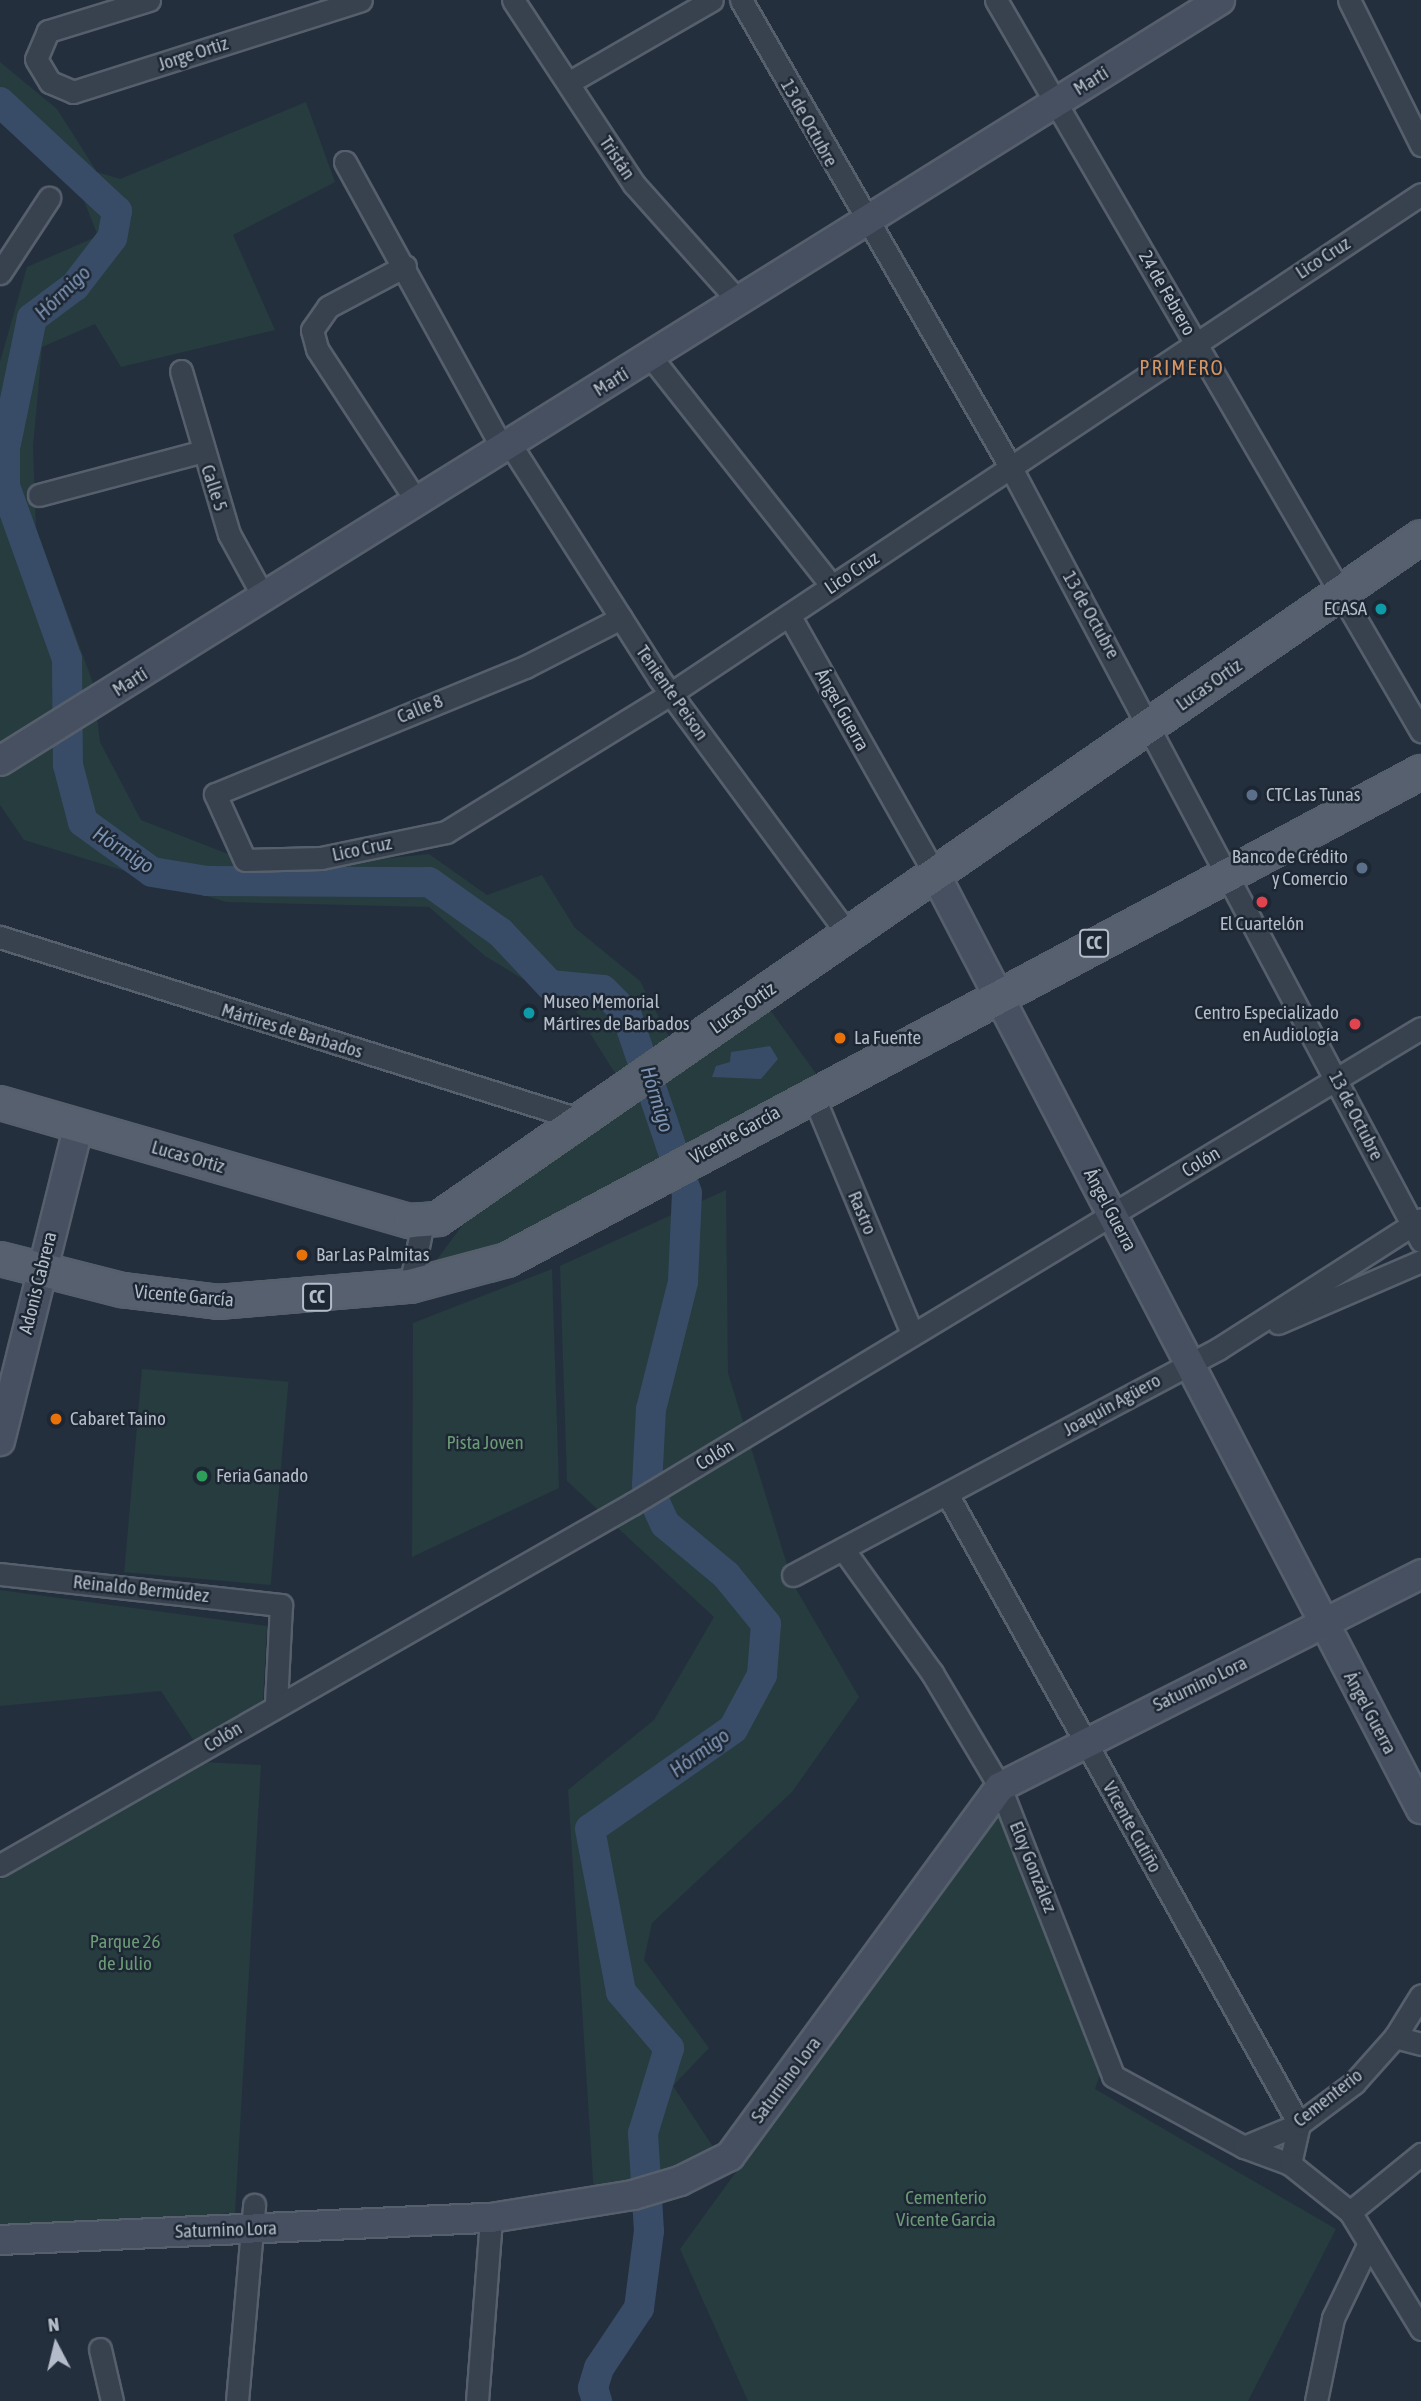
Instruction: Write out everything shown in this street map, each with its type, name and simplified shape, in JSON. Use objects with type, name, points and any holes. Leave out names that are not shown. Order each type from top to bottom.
[{"type":"main road","name":"Lucas Ortiz","points":[[0,1103],[423,1222],[451,1213],[848,933],[1421,537]]},
{"type":"main road","name":"Vicente García","points":[[0,1259],[39,1273],[218,1302],[410,1286],[507,1260],[996,994],[1421,772]]},
{"type":"street","name":"Jorge Ortiz","points":[[149,0],[48,31],[36,60],[50,82],[73,92],[361,0]]},
{"type":"street","name":"Tristán","points":[[513,0],[634,184],[739,302]]},
{"type":"street","points":[[568,83],[712,0]]},
{"type":"street","name":"13 de Octubre","points":[[741,0],[865,223],[1011,468],[1231,873],[1337,1080],[1418,1229]]},
{"type":"street","name":"24 de Febrero","points":[[996,0],[1421,731]]},
{"type":"street","name":"Martí","points":[[0,761],[1220,0]]},
{"type":"street","points":[[1349,0],[1421,145]]},
{"type":"street","name":"Teniente Peison","points":[[345,162],[507,446],[670,694],[848,933]]},
{"type":"street","name":"Lico Cruz","points":[[245,860],[321,858],[446,832],[670,694],[1011,468],[1195,341],[1421,194]]},
{"type":"street","points":[[0,273],[49,198]]},
{"type":"street","points":[[405,266],[328,307],[315,317],[312,330],[317,349],[417,502]]},
{"type":"street","points":[[650,357],[832,586]]},
{"type":"street","name":"Calle 5","points":[[181,370],[202,451],[229,534],[264,598]]},
{"type":"street","points":[[39,495],[202,451]]},
{"type":"street","name":"Ángel Guerra","points":[[789,615],[935,874],[1421,1809]]},
{"type":"street","name":"Calle 8","points":[[245,860],[215,794],[525,667],[621,618]]},
{"type":"street","name":"Mártires de Barbados","points":[[0,937],[585,1121]]},
{"type":"street","name":"Colón","points":[[0,1865],[683,1474],[912,1333],[1421,1028]]},
{"type":"street","name":"Rastro","points":[[812,1093],[912,1333]]},
{"type":"street","name":"Adonis Cabrera","points":[[0,1441],[39,1273],[79,1125]]},
{"type":"street","points":[[410,1286],[423,1222]]},
{"type":"street","name":"Joaquín Agüero","points":[[793,1575],[1218,1349],[1418,1229]]},
{"type":"street","points":[[1218,1349],[1421,1261]]},
{"type":"street","name":"Vicente Cutiño","points":[[947,1494],[1299,2124]]},
{"type":"street","name":"Eloy González","points":[[843,1549],[932,1672],[1000,1787],[1114,2076],[1244,2147]]},
{"type":"street","name":"Reinaldo Bermúdez","points":[[0,1573],[281,1605],[276,1705]]},
{"type":"street","name":"Saturnino Lora","points":[[0,2239],[253,2217],[491,2218],[633,2195],[680,2181],[730,2156],[1000,1787],[1084,1742],[1421,1574]]},
{"type":"street","name":"Cementerio","points":[[1244,2147],[1299,2124],[1354,2083],[1395,2037],[1421,1995]]},
{"type":"street","points":[[1395,2037],[1421,2044]]},
{"type":"street","points":[[1290,2164],[1299,2124]]},
{"type":"street","points":[[1244,2147],[1290,2164],[1350,2212],[1368,2245],[1419,2319]]},
{"type":"street","points":[[1350,2212],[1421,2154]]},
{"type":"street","points":[[237,2401],[253,2217]]},
{"type":"street","points":[[478,2401],[491,2218]]},
{"type":"street","points":[[1316,2401],[1333,2318],[1368,2245]]},
{"type":"street","points":[[100,2349],[112,2401]]},
{"type":"green space","points":[[0,62],[57,109],[97,172],[120,179],[306,102],[335,182],[233,235],[275,330],[121,367],[95,324],[42,347],[33,447],[36,528],[93,683],[100,742],[141,820],[228,854],[350,862],[429,854],[487,895],[542,875],[575,928],[640,981],[669,1037],[618,1078],[576,1011],[485,956],[429,907],[226,902],[24,840],[0,805],[0,362],[27,267],[98,236],[80,191],[0,120]]},
{"type":"green space","points":[[768,1007],[817,1075],[511,1243],[470,1258],[435,1262],[471,1214]]},
{"type":"green space","points":[[726,1190],[728,1373],[793,1584],[859,1697],[792,1792],[652,1923],[644,1960],[709,2048],[673,2086],[729,2171],[595,2211],[568,1790],[654,1720],[714,1617],[567,1481],[560,1266]]},
{"type":"green space","name":"Pista Joven","points":[[552,1269],[559,1488],[412,1557],[413,1323]]},
{"type":"green space","name":"Feria Ganado","points":[[142,1369],[288,1382],[271,1585],[124,1572]]},
{"type":"green space","points":[[0,1590],[267,1626],[263,1700],[194,1741],[161,1691],[0,1706]]},
{"type":"green space","name":"Parque 26 de Julio","points":[[201,1762],[261,1765],[235,2213],[0,2228],[0,1879]]},
{"type":"green space","name":"Cementerio Vicente Garcia","points":[[994,1817],[1006,1818],[1101,2071],[1095,2089],[1336,2229],[1248,2401],[748,2401],[680,2249]]},
{"type":"water","points":[[770,1046],[778,1059],[761,1079],[712,1077],[716,1066],[730,1062],[731,1052]]},
{"type":"waterway","name":"Hórmigo","points":[[0,102],[117,211],[112,238],[75,286],[32,318],[5,448],[5,486],[67,659],[68,765],[83,822],[152,872],[207,881],[429,882],[500,932],[550,985],[603,990],[626,1013],[687,1193],[683,1282],[651,1409],[647,1485],[665,1524],[726,1575],[766,1624],[762,1675],[733,1729],[590,1829],[621,1992],[669,2048],[643,2133],[649,2231],[639,2308],[599,2368],[593,2388],[597,2401]]},
{"type":"place","name":"ECASA","points":[[1381,609]]},
{"type":"place","name":"CTC Las Tunas","points":[[1252,795]]},
{"type":"place","name":"Banco de Crédito y Comercio","points":[[1362,868]]},
{"type":"place","name":"El Cuartelón","points":[[1262,902]]},
{"type":"place","name":"Museo Memorial Mártires de Barbados","points":[[529,1013]]},
{"type":"place","name":"Centro Especializado en Audiología","points":[[1355,1024]]},
{"type":"place","name":"La Fuente","points":[[840,1038]]},
{"type":"place","name":"Bar Las Palmitas","points":[[302,1255]]},
{"type":"place","name":"Cabaret Taino","points":[[56,1419]]},
{"type":"place","name":"Feria Ganado","points":[[202,1476]]},
{"type":"district","name":"PRIMERO","points":[[1182,367]]}]
